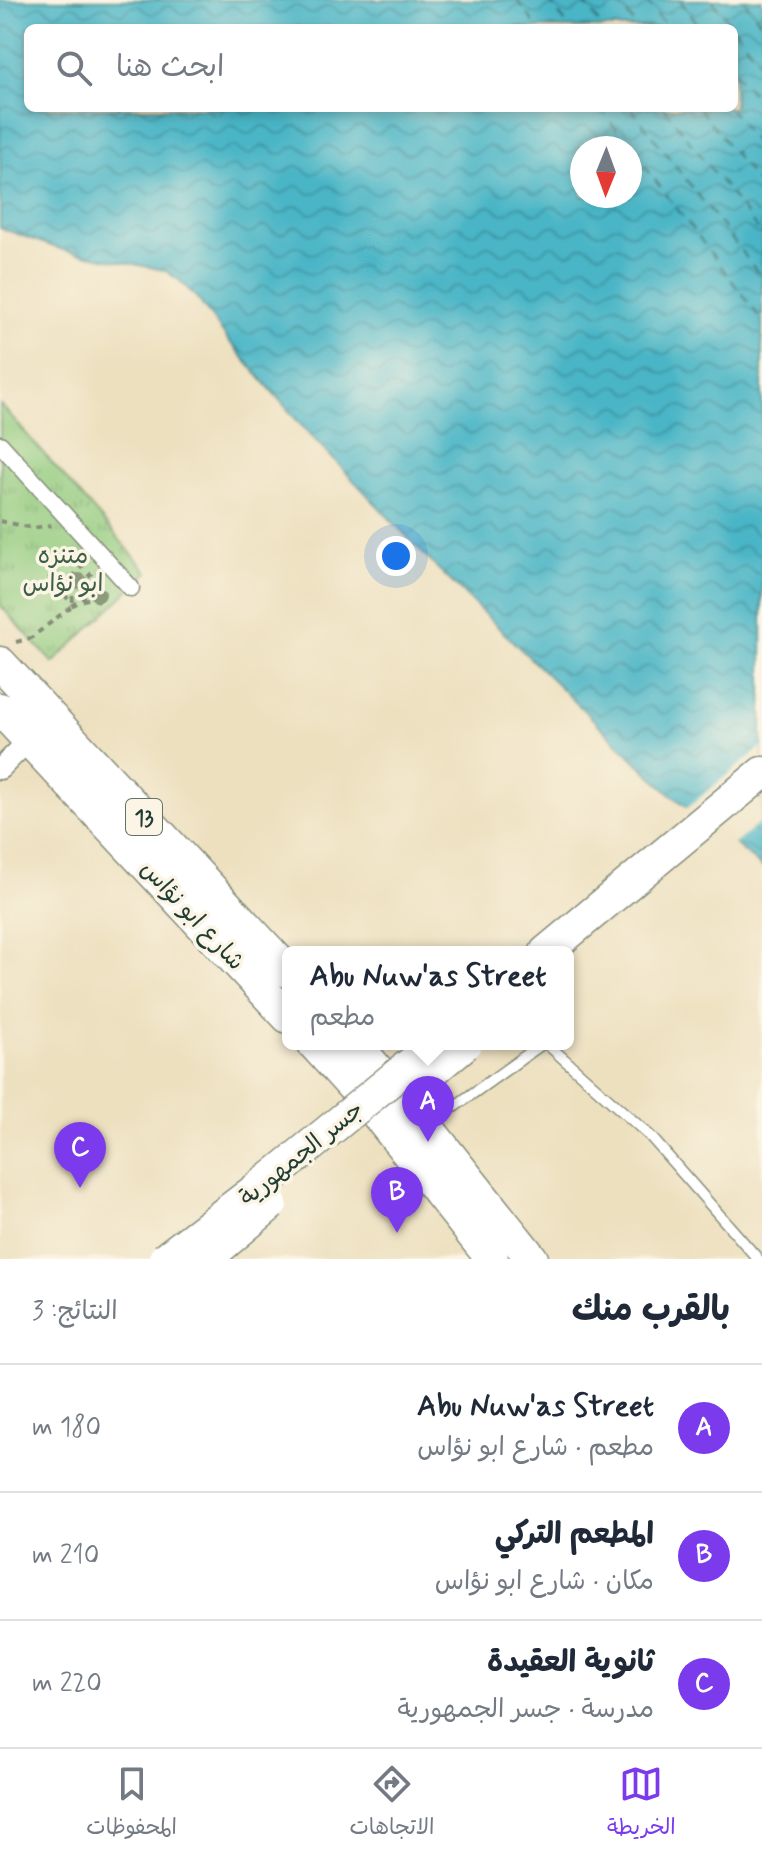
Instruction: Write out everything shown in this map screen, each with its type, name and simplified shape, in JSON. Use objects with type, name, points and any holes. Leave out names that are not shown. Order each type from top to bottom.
[{"type":"main road","name":"شارع ابو نؤاس","points":[[7,653],[282,964]]},
{"type":"main road","name":"شارع ابو نؤاس","points":[[0,709],[282,1011]]},
{"type":"main road","points":[[553,946],[762,773]]},
{"type":"main road","points":[[574,954],[762,799]]},
{"type":"main road","points":[[319,1050],[372,1108],[492,1259]]},
{"type":"main road","points":[[360,1050],[427,1127],[532,1259]]},
{"type":"main road","name":"جسر الجمهورية","points":[[165,1259],[271,1178],[428,1050]]},
{"type":"main road","name":"جسر الجمهورية","points":[[206,1259],[458,1050]]},
{"type":"street","points":[[0,444],[131,588]]},
{"type":"street","points":[[0,769],[29,740]]},
{"type":"lane","points":[[427,1127],[536,1050]]},
{"type":"lane","points":[[551,1050],[650,1136],[758,1259]]},
{"type":"path","points":[[0,521],[17,526],[47,527]]},
{"type":"path","points":[[84,599],[84,580],[106,561]]},
{"type":"path","points":[[73,605],[72,578],[81,567]]},
{"type":"path","points":[[49,576],[73,605]]},
{"type":"path","points":[[7,653],[84,599],[92,598],[104,605]]},
{"type":"green space","name":"متنزه ابو نؤاس","points":[[0,404],[148,572],[53,663],[0,605]]},
{"type":"water","points":[[0,0],[762,0],[762,867],[670,794],[432,563],[302,426],[228,340],[197,298],[164,270],[63,250],[0,228]]},
{"type":"pier","points":[[762,747],[762,821],[732,846],[685,810]]},
{"type":"ferry route","points":[[517,0],[535,24]]},
{"type":"ferry route","points":[[548,0],[567,24]]},
{"type":"ferry route","points":[[582,0],[600,24]]},
{"type":"ferry route","points":[[616,0],[635,24]]},
{"type":"ferry route","points":[[646,0],[664,24]]},
{"type":"ferry route","points":[[680,0],[698,24]]},
{"type":"ferry route","points":[[712,0],[731,24]]},
{"type":"ferry route","points":[[744,0],[762,24]]},
{"type":"ferry route","points":[[738,33],[762,65]]},
{"type":"ferry route","points":[[738,76],[762,107]]},
{"type":"ferry route","points":[[603,112],[762,320]]},
{"type":"ferry route","points":[[634,112],[762,278]]},
{"type":"ferry route","points":[[667,112],[762,235]]},
{"type":"ferry route","points":[[702,112],[762,189]]},
{"type":"ferry route","points":[[732,112],[762,152]]},
{"type":"place","name":"Abu Nuw'as Street","points":[[428,1142]]},
{"type":"place","name":"ثانوية العقيدة","points":[[80,1188]]},
{"type":"place","name":"المطعم التركي","points":[[397,1233]]}]
